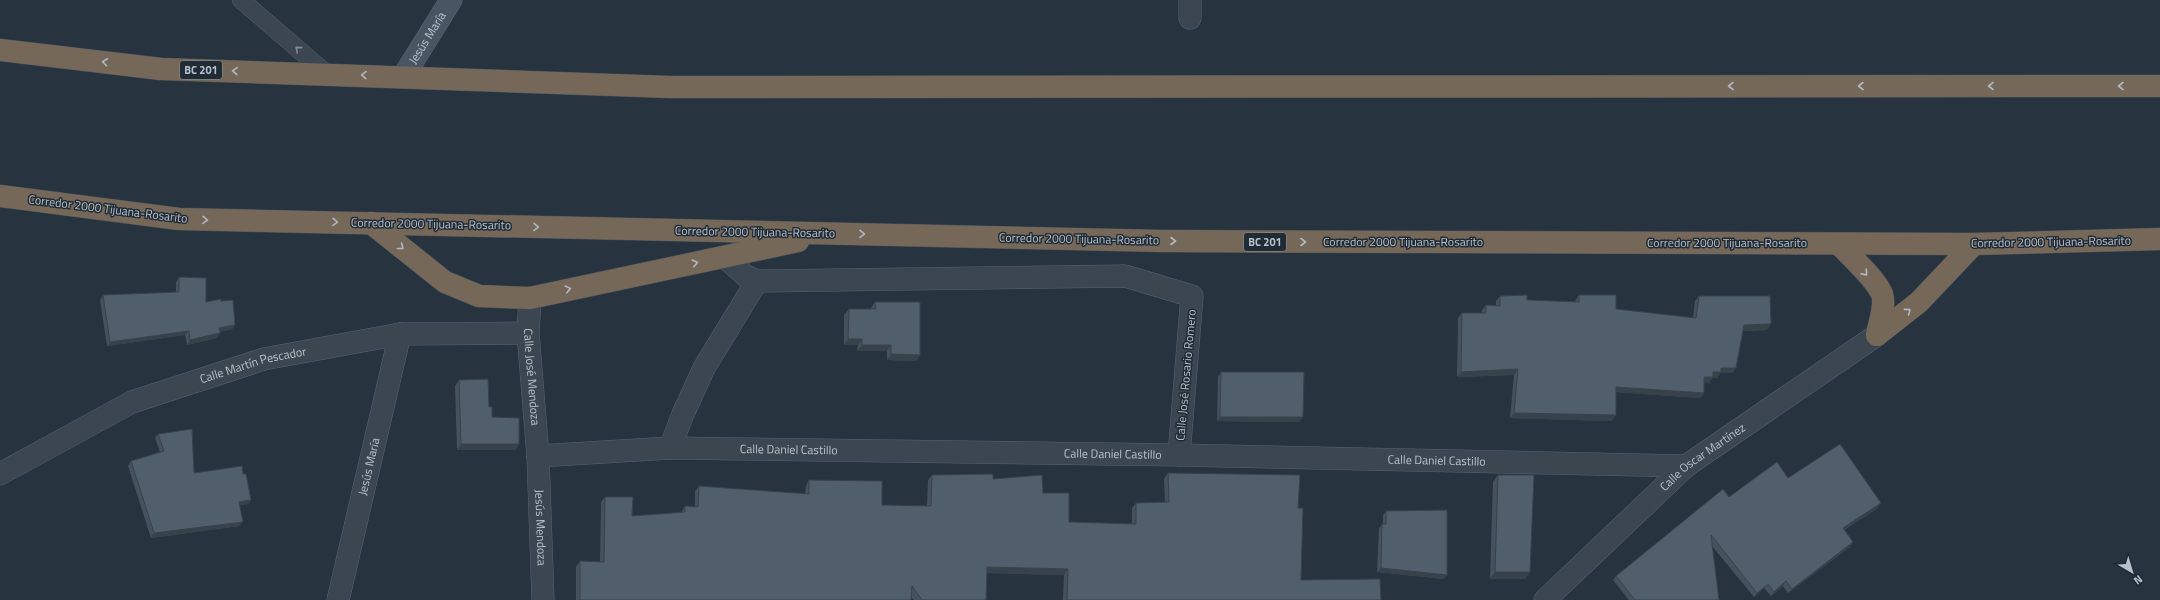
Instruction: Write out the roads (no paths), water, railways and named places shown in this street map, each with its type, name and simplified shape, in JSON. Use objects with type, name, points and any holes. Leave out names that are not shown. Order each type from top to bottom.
[{"type":"highway","name":"BC 201","points":[[0,50],[161,69],[670,87],[2160,86]]},
{"type":"highway","name":"Corredor 2000 Tijuana-Rosarito","points":[[0,196],[179,219],[1162,241],[1974,244],[2160,239]]},
{"type":"highway","points":[[371,223],[445,282],[479,296],[530,298],[836,234]]},
{"type":"highway","points":[[1839,244],[1873,282],[1882,295],[1883,306],[1877,335]]},
{"type":"highway","points":[[1877,335],[1919,302],[1974,244]]},
{"type":"street","name":"Jesús María","points":[[403,77],[451,0]]},
{"type":"street","points":[[670,448],[704,368],[757,281],[748,277],[725,257]]},
{"type":"street","name":"Calle José Rosario Romero","points":[[757,281],[1125,276],[1192,296],[1179,455]]},
{"type":"street","name":"Calle José Mendoza","points":[[530,298],[528,333],[538,456]]},
{"type":"street","name":"Calle Martín Pescador","points":[[0,474],[132,402],[264,359],[400,334],[528,333]]},
{"type":"street","name":"Jesús María","points":[[338,600],[400,334]]},
{"type":"street","name":"Calle Oscar Martínez","points":[[1545,600],[1686,466],[1877,335]]},
{"type":"street","name":"Calle Daniel Castillo","points":[[538,456],[670,448],[1179,455],[1686,466]]},
{"type":"street","name":"Jesús Mendoza","points":[[538,456],[543,600]]},
{"type":"lane","points":[[241,0],[327,74]]}]
